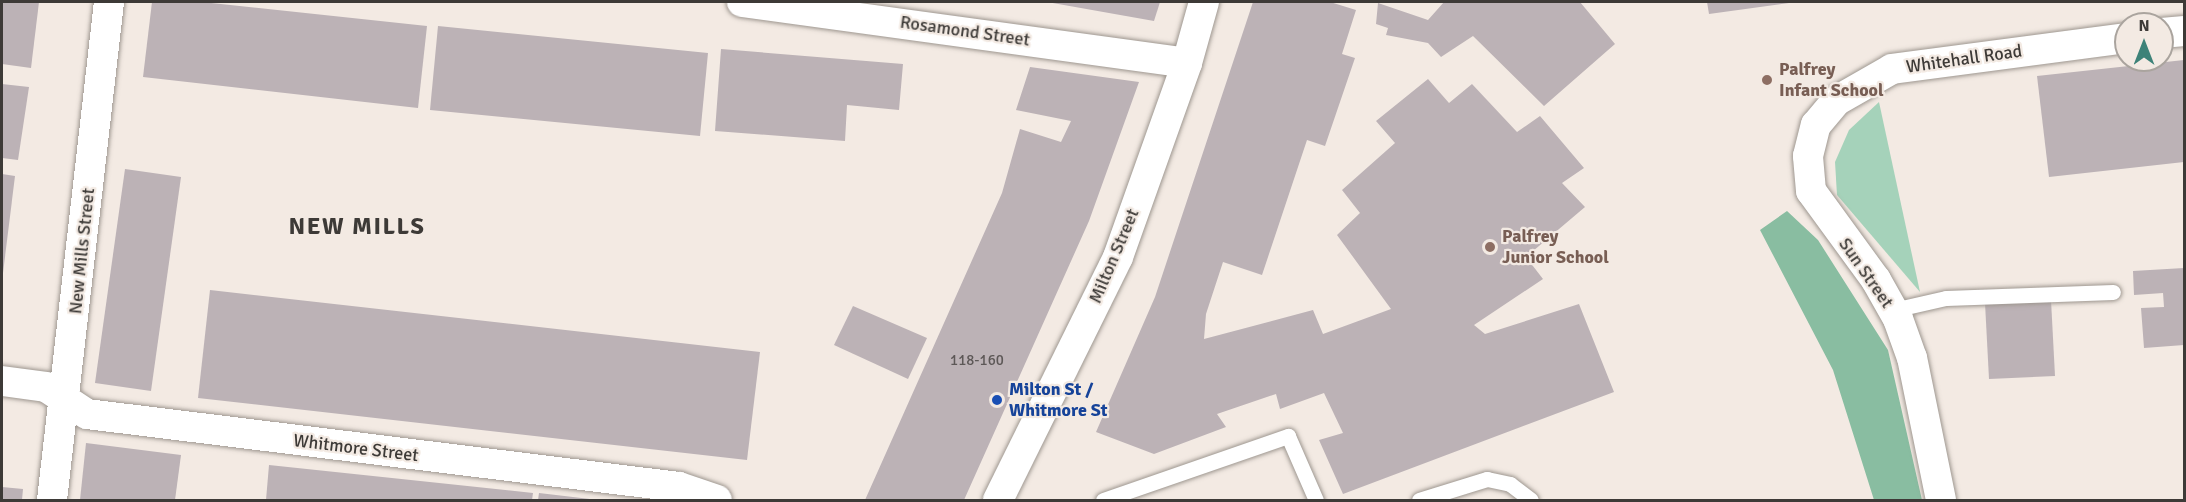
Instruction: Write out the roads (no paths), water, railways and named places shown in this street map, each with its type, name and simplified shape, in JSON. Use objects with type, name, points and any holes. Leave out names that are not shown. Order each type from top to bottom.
[{"type":"street","name":"New Mills Street","points":[[52,501],[66,401],[109,2]]},
{"type":"street","name":"Rosamond Street","points":[[742,2],[804,4],[1187,63]]},
{"type":"street","name":"Milton Street","points":[[998,501],[1118,257],[1187,63],[1204,2]]},
{"type":"street","name":"Whitehall Road","points":[[1808,156],[1816,125],[1836,101],[1892,69],[2114,40]]},
{"type":"street","name":"Sun Street","points":[[1808,156],[1811,191],[1893,310],[1912,358],[1941,501]]},
{"type":"street","name":"Whitmore Street","points":[[2,381],[46,387],[87,414],[679,487],[717,501]]},
{"type":"lane","points":[[1893,310],[1946,298],[2113,292]]},
{"type":"lane","points":[[1103,501],[1288,436],[1316,501]]},
{"type":"lane","points":[[1419,501],[1487,479],[1510,484],[1531,501]]},
{"type":"place","name":"Palfrey Infant School","points":[[1767,80]]},
{"type":"place","name":"Palfrey Junior School","points":[[1490,247]]},
{"type":"place","name":"Milton St / Whitmore St","points":[[997,400]]},
{"type":"district","name":"NEW MILLS","points":[[357,227]]}]
